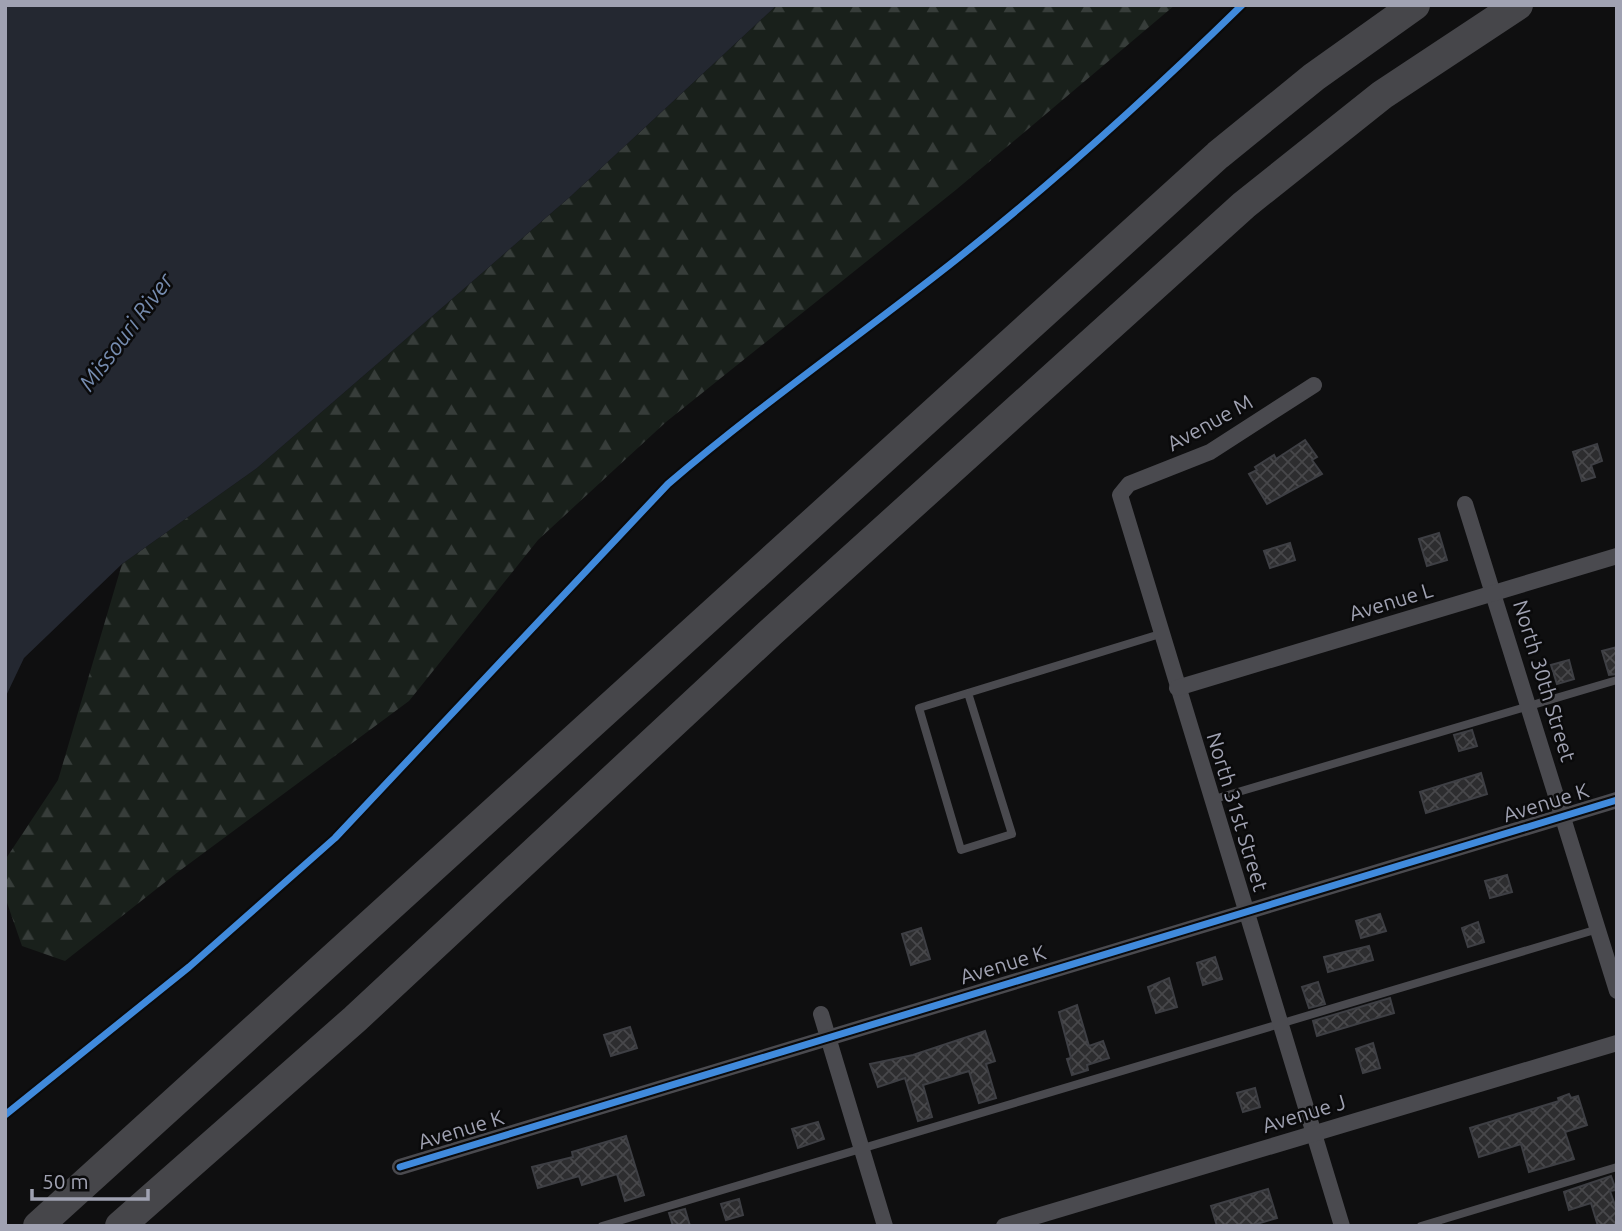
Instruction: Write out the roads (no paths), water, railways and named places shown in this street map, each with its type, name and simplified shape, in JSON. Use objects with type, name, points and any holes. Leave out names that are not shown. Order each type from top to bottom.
[{"type":"highway","points":[[38,1226],[1218,155],[1314,78],[1415,5]]},
{"type":"highway","points":[[120,1226],[355,1019],[770,633],[1244,205],[1382,95],[1518,5]]},
{"type":"street","name":"Avenue M","points":[[1123,490],[1129,484],[1210,452],[1314,385]]},
{"type":"street","name":"North 31st Street","points":[[1123,490],[1121,504],[1342,1226]]},
{"type":"street","name":"North 30th Street","points":[[1465,504],[1617,991]]},
{"type":"street","name":"Avenue L","points":[[1177,688],[1617,556]]},
{"type":"street","name":"Avenue K","points":[[400,1167],[827,1036],[1617,800]]},
{"type":"street","points":[[821,1014],[885,1226]]},
{"type":"street","name":"Avenue J","points":[[1004,1226],[1617,1043]]},
{"type":"lane","points":[[968,693],[1012,834],[961,850],[919,708],[1160,634]]},
{"type":"lane","points":[[1211,800],[1617,680]]},
{"type":"lane","points":[[602,1226],[1598,929]]},
{"type":"lane","points":[[1421,1226],[1617,1167]]},
{"type":"water","name":"Missouri River","points":[[5,5],[777,5],[571,196],[257,468],[122,564],[24,658],[5,698]]}]
